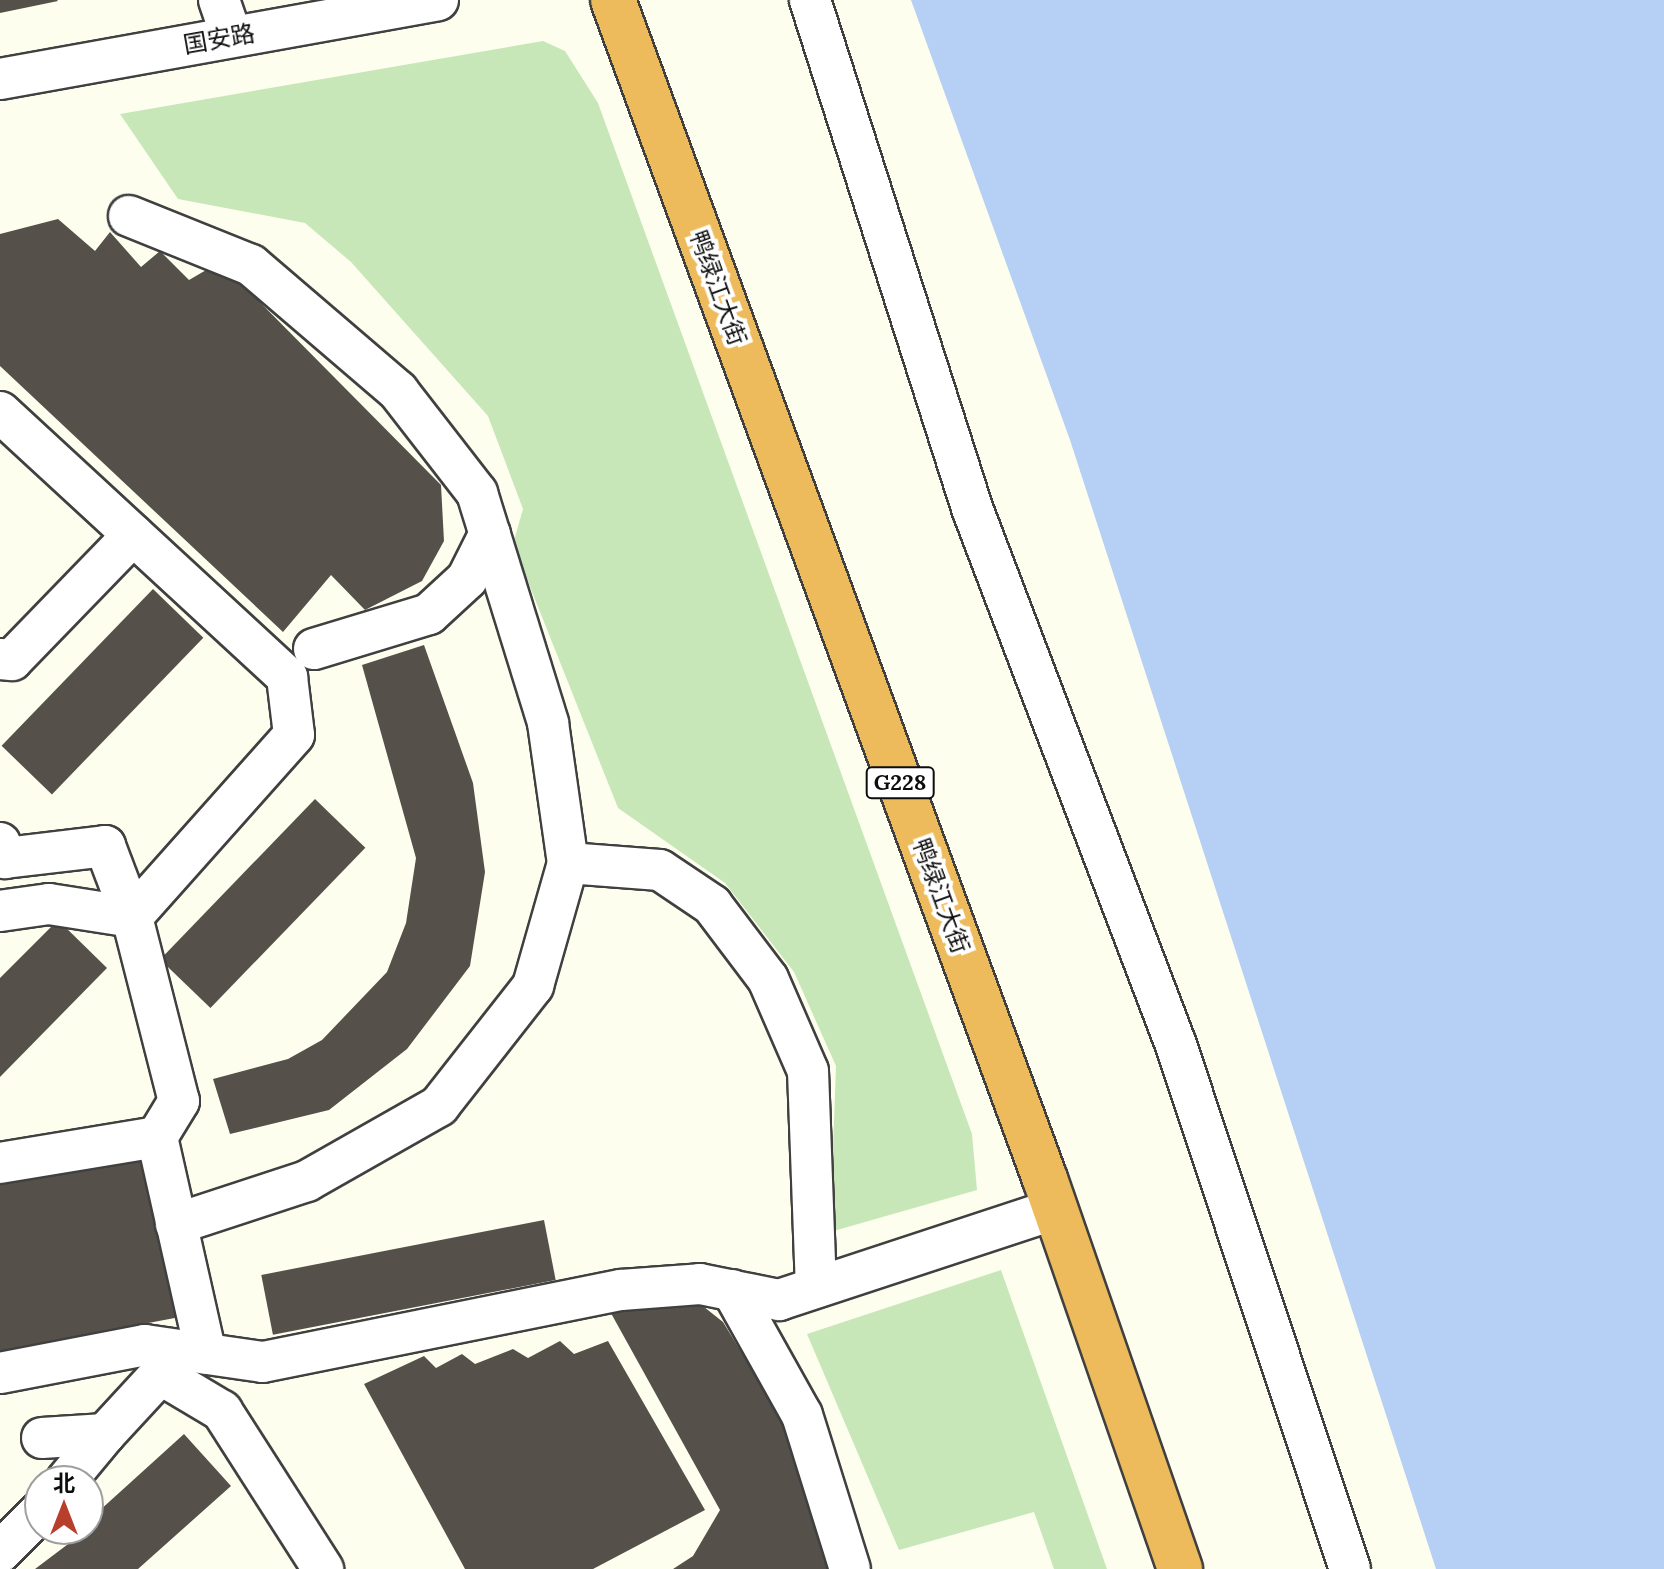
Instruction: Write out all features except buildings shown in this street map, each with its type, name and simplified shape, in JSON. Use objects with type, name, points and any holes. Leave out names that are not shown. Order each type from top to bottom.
[{"type":"highway","name":"鸭绿江大街","points":[[613,0],[1055,1209],[1180,1569]]},
{"type":"street","points":[[219,0],[232,37]]},
{"type":"street","name":"国安路","points":[[0,79],[438,0]]},
{"type":"street","points":[[810,0],[972,508],[1176,1045],[1350,1569]]},
{"type":"street","points":[[129,216],[251,265],[398,391],[477,493],[548,723],[568,863],[533,986],[439,1106],[307,1181],[176,1224]]},
{"type":"street","points":[[0,412],[287,677],[294,735],[132,917]]},
{"type":"street","points":[[314,649],[429,614],[467,579],[490,533]]},
{"type":"street","points":[[0,659],[12,660],[133,535]]},
{"type":"street","points":[[0,843],[5,858],[105,846],[132,917],[179,1101],[157,1137],[176,1224],[183,1359],[222,1411],[323,1569]]},
{"type":"street","points":[[568,863],[660,870],[712,905],[768,979],[808,1071],[816,1287]]},
{"type":"street","points":[[0,911],[49,904],[132,917]]},
{"type":"street","points":[[0,1163],[157,1137]]},
{"type":"street","points":[[0,1373],[145,1345],[183,1359],[263,1362],[621,1290],[700,1284],[779,1300],[1055,1209]]},
{"type":"street","points":[[732,1290],[802,1415],[850,1569]]},
{"type":"street","points":[[79,1465],[105,1434],[183,1359]]},
{"type":"street","points":[[42,1438],[105,1434]]},
{"type":"street","points":[[0,1552],[24,1528]]},
{"type":"green space","points":[[543,41],[565,51],[598,103],[972,1134],[977,1190],[830,1232],[836,1066],[794,972],[725,883],[618,808],[513,544],[523,509],[488,416],[351,262],[305,223],[178,199],[120,114]]},
{"type":"green space","points":[[1001,1270],[1107,1569],[1054,1569],[1034,1512],[899,1550],[807,1334]]},
{"type":"water","points":[[911,0],[1664,0],[1664,1569],[1436,1569],[1070,440]]}]
